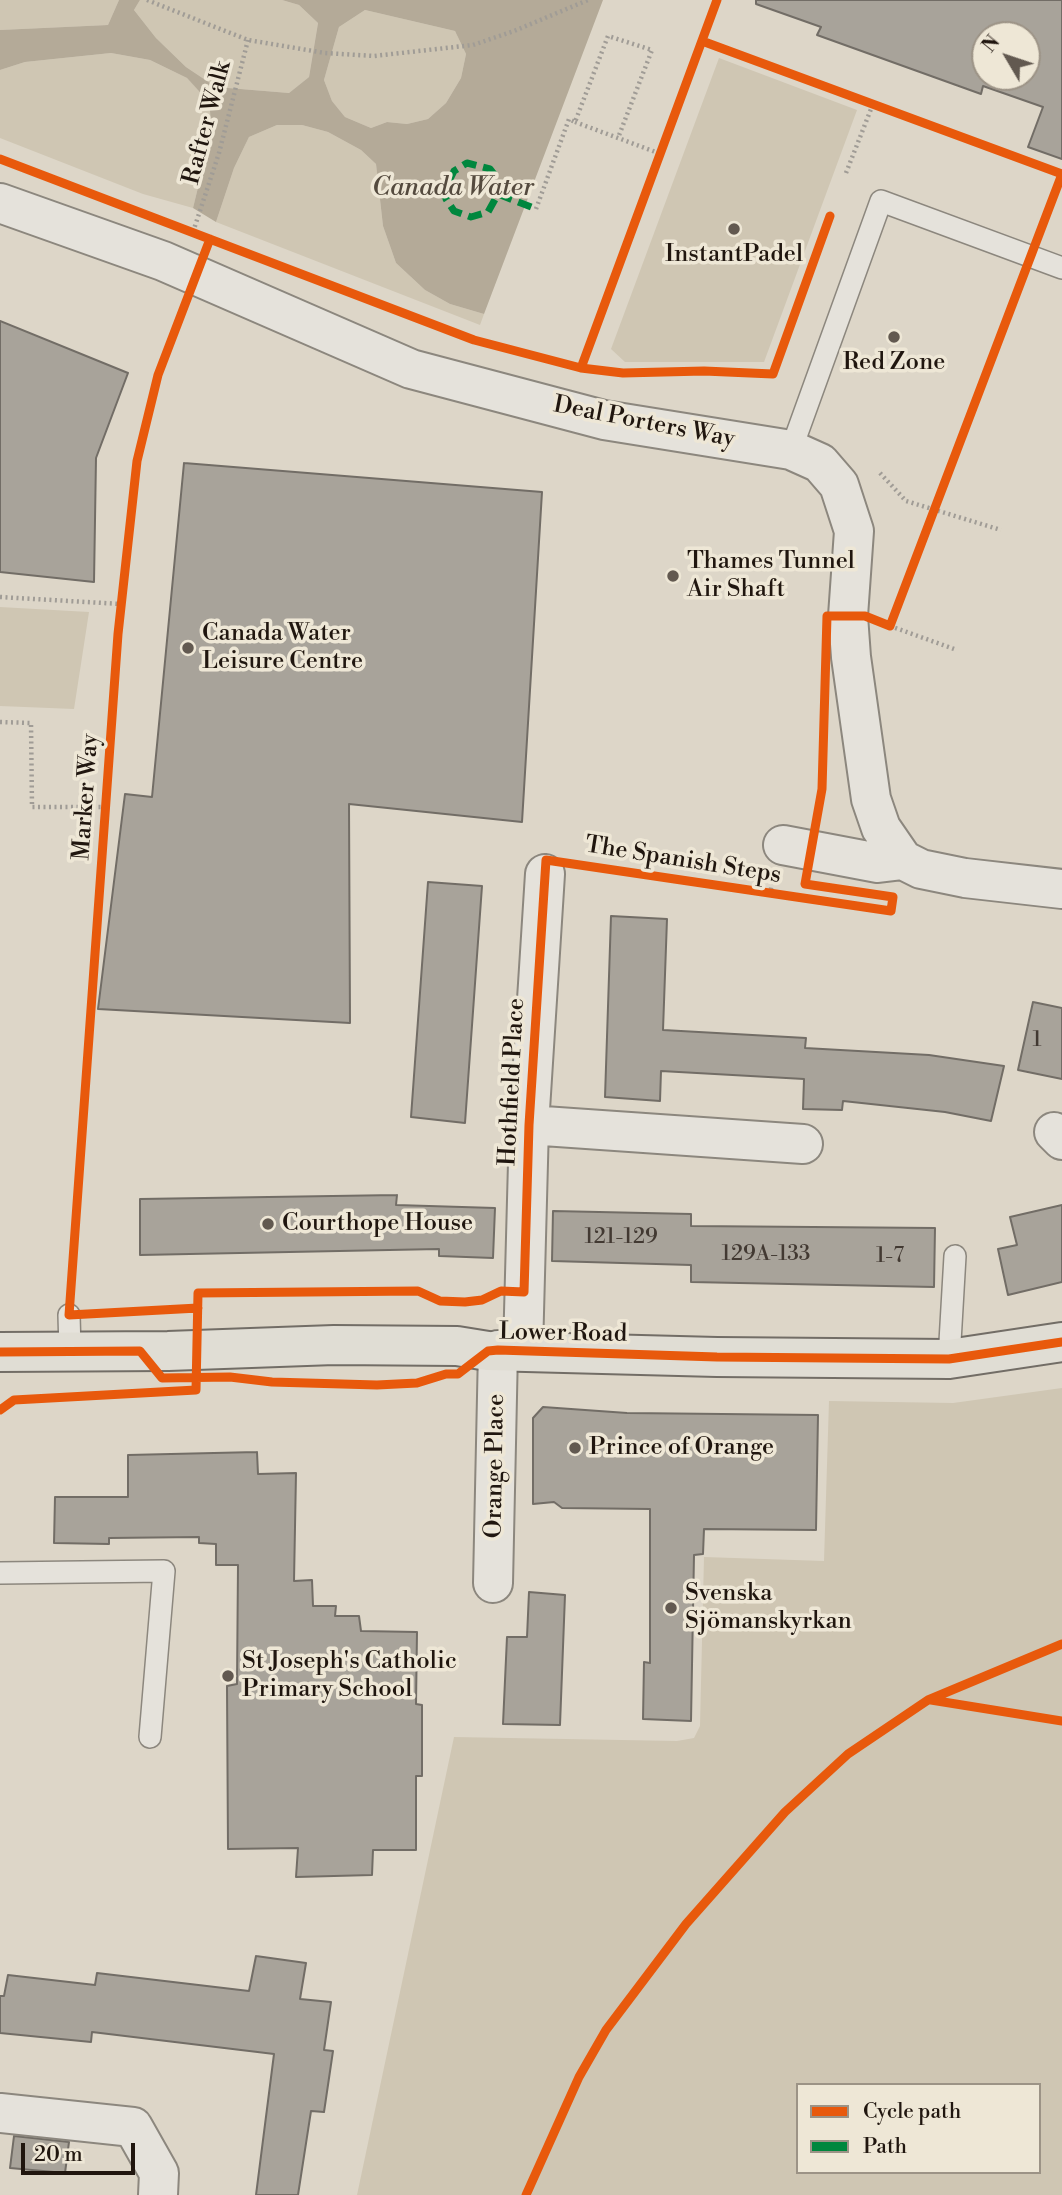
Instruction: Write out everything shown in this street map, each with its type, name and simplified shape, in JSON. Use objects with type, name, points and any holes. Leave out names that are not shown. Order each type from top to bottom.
[{"type":"main road","name":"Lower Road","points":[[0,1352],[70,1333],[168,1351],[334,1345],[457,1346],[718,1357],[948,1359],[1062,1342]]},
{"type":"street","name":"Deal Porters Way","points":[[0,202],[163,261],[411,369],[604,421],[791,450],[820,463],[839,485],[854,531],[848,616],[871,799],[881,828],[903,860]]},
{"type":"street","points":[[780,863],[878,863],[903,860],[920,869],[965,878],[1062,889]]},
{"type":"street","name":"Hothfield Place","points":[[510,1350],[529,1125],[545,874]]},
{"type":"street","name":"Hothfield Place","points":[[529,1125],[803,1144]]},
{"type":"street","name":"Orange Place","points":[[493,1583],[510,1350]]},
{"type":"street","points":[[0,2112],[133,2127],[159,2174],[158,2195]]},
{"type":"lane","points":[[791,450],[881,201],[1062,268]]},
{"type":"lane","points":[[948,1359],[956,1256]]},
{"type":"lane","points":[[0,1573],[164,1571],[149,1737]]},
{"type":"path","points":[[575,122],[608,36],[652,50],[618,138]]},
{"type":"path","points":[[859,99],[885,109]]},
{"type":"path","points":[[846,173],[873,104]]},
{"type":"path","points":[[536,209],[569,120],[661,154]]},
{"type":"path","points":[[656,166],[665,141]]},
{"type":"path","points":[[181,228],[197,234]]},
{"type":"path","points":[[880,473],[906,501],[1000,530]]},
{"type":"path","points":[[929,524],[939,499]]},
{"type":"path","points":[[0,597],[121,604]]},
{"type":"path","points":[[890,626],[894,613]]},
{"type":"path","points":[[848,616],[865,616],[957,650]]},
{"type":"path","points":[[0,722],[31,723],[32,807],[105,807]]},
{"type":"shaded area","points":[[0,0],[119,0],[108,25],[0,30]]},
{"type":"shaded area","points":[[140,0],[282,0],[299,5],[318,23],[309,77],[289,93],[216,87],[186,67],[156,38],[134,10]]},
{"type":"shaded area","points":[[365,10],[455,31],[466,54],[461,78],[446,103],[428,119],[407,124],[387,122],[371,128],[345,117],[332,101],[324,80],[339,27]]},
{"type":"shaded area","points":[[111,53],[150,60],[187,78],[210,102],[212,130],[193,208],[143,194],[0,138],[0,70],[25,62]]},
{"type":"shaded area","name":"InstantPadel","points":[[719,58],[857,110],[764,362],[625,362],[611,349]]},
{"type":"shaded area","points":[[277,125],[302,125],[328,132],[361,150],[376,164],[383,226],[396,263],[425,290],[450,304],[484,314],[480,325],[216,222],[234,168],[249,137]]},
{"type":"shaded area","points":[[0,607],[89,612],[74,709],[0,706]]},
{"type":"shaded area","points":[[1062,1388],[1062,2195],[357,2195],[454,1737],[677,1741],[694,1738],[700,1726],[704,1557],[824,1561],[829,1401],[953,1403]]},
{"type":"water","name":"Canada Water","points":[[119,0],[140,0],[134,10],[156,38],[186,67],[216,87],[289,93],[309,77],[318,23],[299,5],[282,0],[603,0],[484,314],[450,304],[425,290],[396,263],[383,226],[376,164],[361,150],[328,132],[302,125],[277,125],[249,137],[234,168],[216,222],[193,208],[212,130],[209,102],[187,78],[150,60],[111,53],[25,62],[0,70],[0,30],[108,25]],"holes":[[[365,10],[455,31],[466,54],[461,78],[446,103],[428,119],[407,124],[387,122],[371,128],[345,117],[332,101],[324,80],[339,27]]]},
{"type":"building","points":[[756,0],[1062,0],[1062,159],[1028,147],[1043,107],[997,91],[1041,91],[1041,21],[971,21],[971,90],[817,35],[821,27],[756,4]]},
{"type":"building","points":[[0,321],[128,373],[96,458],[94,582],[0,572]]},
{"type":"building","points":[[184,463],[542,492],[522,822],[349,804],[350,1023],[98,1009],[125,794],[152,797]]},
{"type":"building","points":[[428,882],[482,886],[465,1123],[411,1117]]},
{"type":"building","points":[[611,916],[667,919],[663,1030],[806,1038],[805,1048],[929,1055],[1004,1066],[991,1121],[945,1112],[843,1101],[842,1110],[803,1109],[804,1079],[661,1071],[660,1101],[605,1097]]},
{"type":"building","points":[[1033,1002],[1062,1008],[1062,1079],[1018,1070]]},
{"type":"building","name":"Courthope House","points":[[397,1195],[396,1205],[495,1208],[493,1258],[439,1256],[439,1249],[140,1255],[140,1199]]},
{"type":"building","points":[[1062,1205],[1062,1282],[1008,1295],[998,1249],[1017,1245],[1010,1217]]},
{"type":"building","points":[[553,1211],[691,1214],[691,1226],[935,1228],[934,1287],[691,1282],[691,1265],[552,1261]]},
{"type":"building","points":[[543,1407],[627,1413],[818,1415],[816,1530],[704,1529],[703,1554],[694,1555],[691,1721],[643,1719],[644,1662],[650,1663],[650,1509],[562,1508],[554,1502],[533,1504],[533,1418]]},
{"type":"building","points":[[257,1452],[258,1474],[296,1473],[294,1581],[312,1580],[313,1606],[336,1606],[335,1616],[359,1616],[361,1631],[417,1632],[416,1704],[422,1705],[422,1776],[416,1776],[416,1850],[373,1850],[372,1875],[296,1877],[298,1848],[228,1849],[227,1686],[237,1684],[238,1565],[216,1565],[216,1544],[199,1543],[199,1537],[109,1538],[109,1544],[54,1543],[55,1497],[128,1497],[128,1455]]},
{"type":"building","points":[[529,1592],[565,1595],[560,1725],[503,1724],[507,1637],[527,1637]]},
{"type":"building","points":[[256,1956],[306,1963],[300,1999],[331,2002],[324,2050],[333,2051],[324,2112],[311,2111],[298,2195],[256,2195],[274,2054],[92,2032],[91,2042],[0,2033],[0,1996],[4,1996],[8,1975],[95,1985],[97,1973],[249,1991]]},
{"type":"building","points":[[14,2136],[69,2142],[65,2173],[10,2168]]},
{"type":"marked path","points":[[498,194],[498,179],[490,169],[467,163],[454,171],[447,185],[446,199],[454,211],[471,217],[488,212],[498,194],[536,209]]},
{"type":"cycle path","points":[[581,368],[717,0]]},
{"type":"cycle path","points":[[702,41],[1062,174]]},
{"type":"cycle path","points":[[0,159],[474,340],[581,368],[623,373],[704,371],[773,374],[830,216]]},
{"type":"cycle path","name":"The Spanish Steps","points":[[0,1410],[14,1400],[196,1390],[198,1293],[418,1291],[440,1301],[465,1302],[482,1300],[501,1291],[524,1292],[529,1125],[546,860],[891,911],[893,897],[805,884],[822,789],[827,616],[865,616],[890,626],[1062,174]]},
{"type":"cycle path","name":"Marker Way","points":[[198,1308],[69,1315],[118,634],[137,461],[158,375],[210,239]]},
{"type":"cycle path","points":[[0,1352],[140,1351],[162,1378],[230,1377],[272,1382],[377,1385],[417,1383],[446,1374],[458,1374],[488,1351],[498,1350],[717,1357],[949,1359],[1062,1342]]},
{"type":"cycle path","points":[[526,2195],[579,2077],[606,2030],[686,1924],[785,1812],[848,1754],[928,1700],[1062,1644]]},
{"type":"cycle path","points":[[931,1700],[1062,1721]]},
{"type":"place","name":"InstantPadel","points":[[734,229]]},
{"type":"place","name":"Red Zone","points":[[894,337]]},
{"type":"place","name":"Thames Tunnel Air Shaft","points":[[673,576]]},
{"type":"place","name":"Canada Water Leisure Centre","points":[[188,648]]},
{"type":"place","name":"Courthope House","points":[[268,1224]]},
{"type":"place","name":"Prince of Orange","points":[[575,1448]]},
{"type":"place","name":"Svenska Sjömanskyrkan","points":[[671,1608]]},
{"type":"place","name":"St Joseph's Catholic Primary School","points":[[228,1676]]}]
